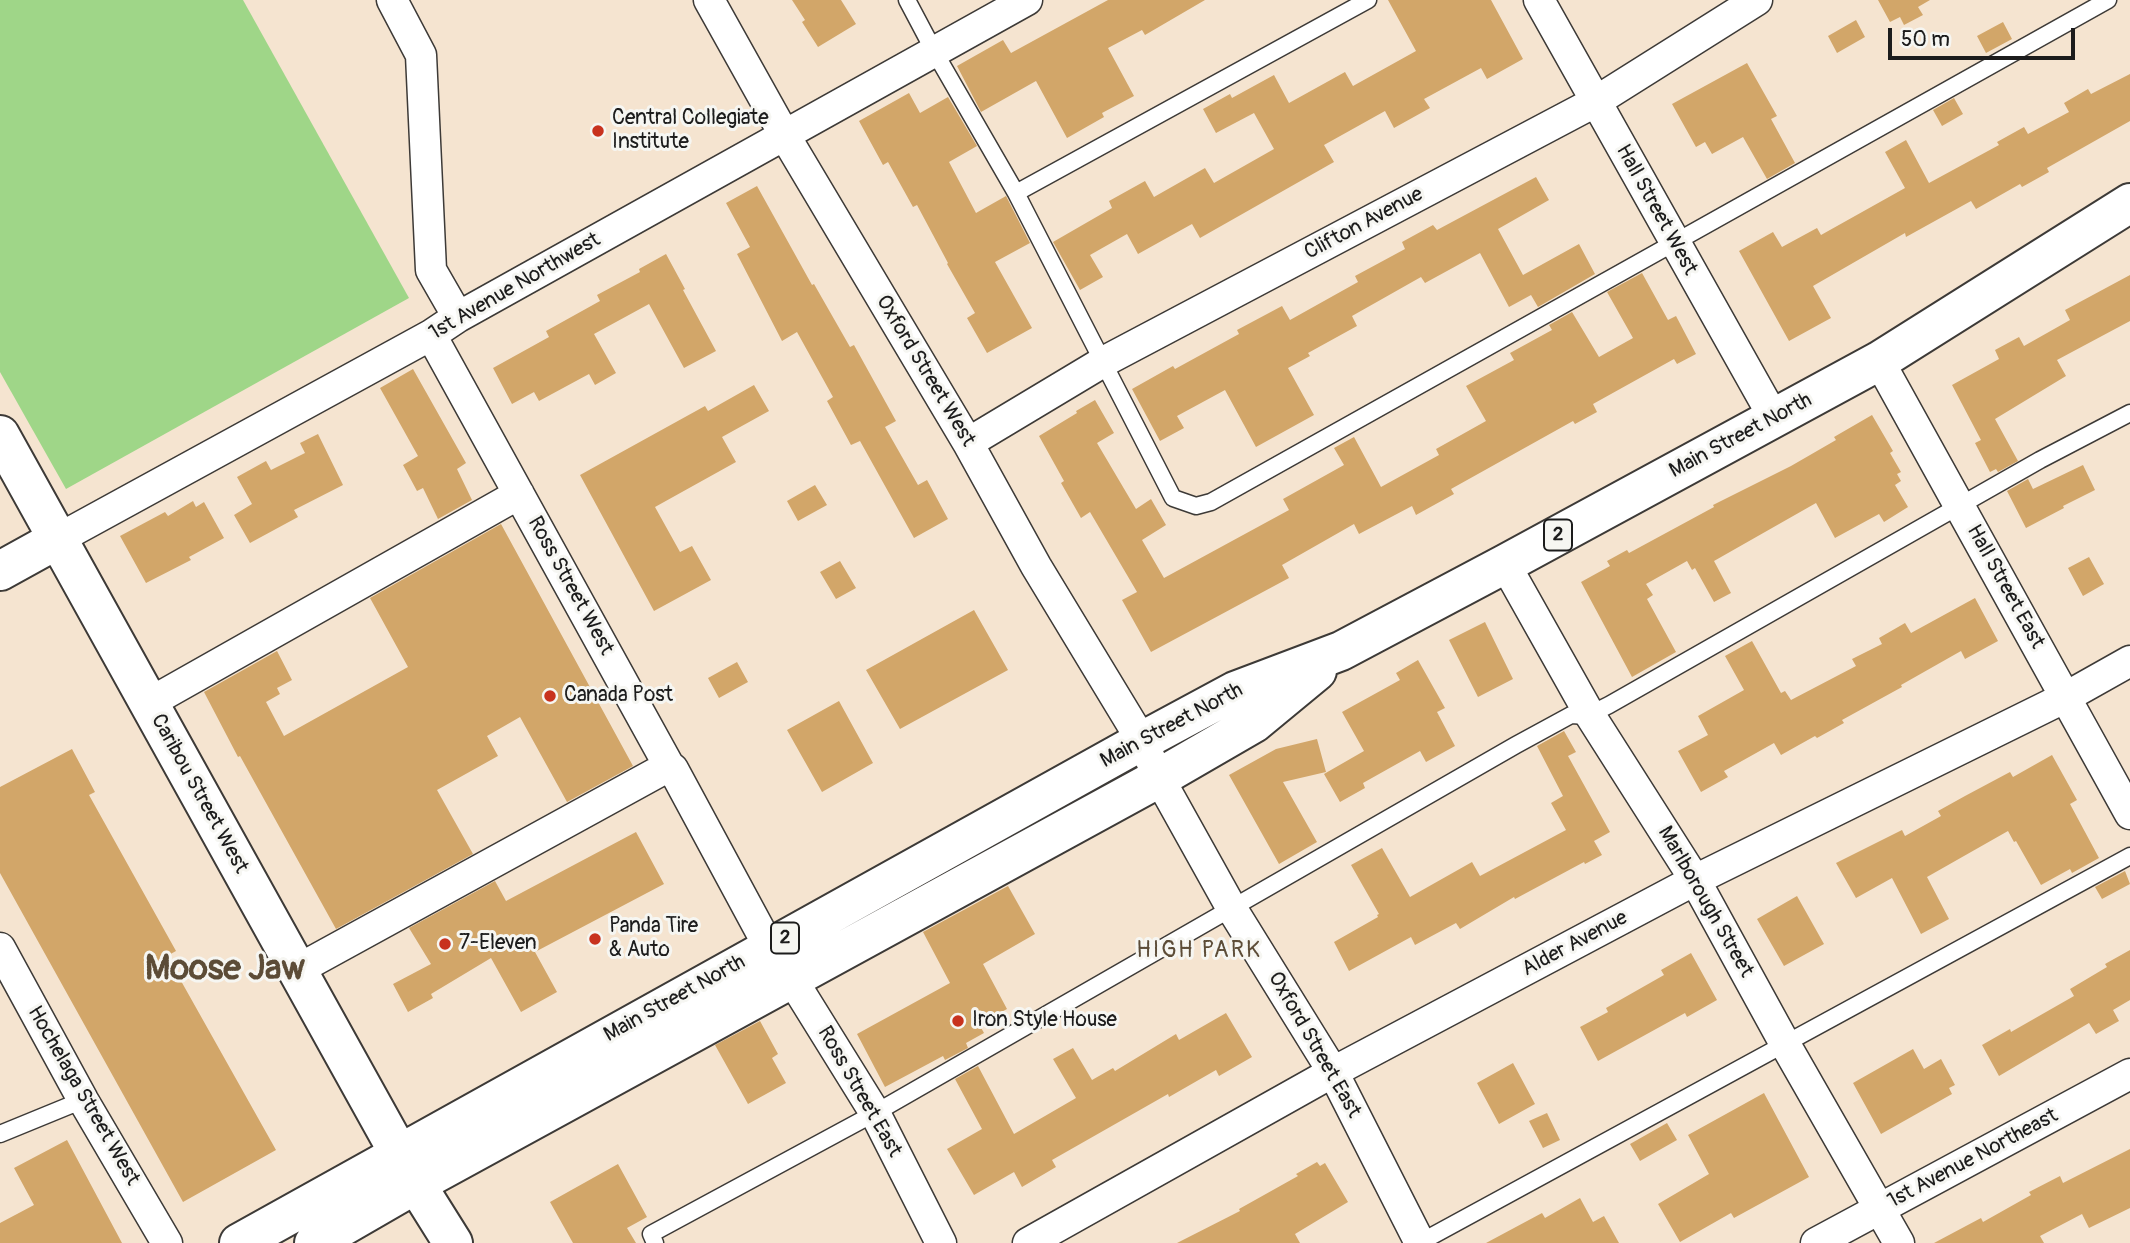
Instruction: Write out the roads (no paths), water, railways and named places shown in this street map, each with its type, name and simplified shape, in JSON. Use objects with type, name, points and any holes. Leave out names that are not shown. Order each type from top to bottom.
[{"type":"main road","name":"Main Street North","points":[[314,1243],[407,1169],[769,947],[1235,691],[1340,651],[1879,361],[2130,203]]},
{"type":"main road","name":"Caribou Street West","points":[[0,435],[407,1169],[453,1243]]},
{"type":"main road","name":"1st Avenue Northwest","points":[[0,571],[58,539]]},
{"type":"main road","name":"Main Street North","points":[[239,1243],[407,1169],[792,979],[1254,723],[1340,651]]},
{"type":"street","points":[[392,0],[421,55],[432,270],[458,317]]},
{"type":"street","name":"Oxford Street West","points":[[709,0],[785,136],[1142,741]]},
{"type":"street","name":"1st Avenue Northwest","points":[[58,539],[431,335],[458,317],[1027,0]]},
{"type":"street","name":"Hall Street West","points":[[1539,0],[1774,418]]},
{"type":"street","name":"Clifton Avenue","points":[[968,443],[1103,362],[1595,102],[1757,0]]},
{"type":"street","name":"Ross Street West","points":[[431,335],[769,947]]},
{"type":"street","name":"Hall Street East","points":[[1879,361],[2130,814]]},
{"type":"street","points":[[149,703],[519,495]]},
{"type":"street","name":"Marlborough Street","points":[[1505,564],[1590,715],[1695,880],[1899,1243]]},
{"type":"street","name":"Alder Avenue","points":[[1028,1243],[1333,1072],[1695,880],[2066,697],[2130,661]]},
{"type":"street","name":"Oxford Street East","points":[[1142,741],[1159,778],[1232,909],[1333,1072],[1420,1243]]},
{"type":"street","points":[[297,970],[669,766]]},
{"type":"street","name":"Ross Street East","points":[[769,947],[792,979],[875,1113],[941,1243]]},
{"type":"street","name":"Hochelaga Street West","points":[[0,948],[83,1100],[167,1243]]},
{"type":"street","name":"1st Avenue Northeast","points":[[1816,1243],[2130,1074]]},
{"type":"lane","points":[[907,0],[1016,193],[1173,498],[1196,506],[1211,502],[2108,0]]},
{"type":"lane","points":[[1016,193],[1368,0]]},
{"type":"lane","points":[[655,1243],[651,1234],[875,1113],[1560,721],[1571,715],[1590,715],[2130,412]]},
{"type":"lane","points":[[1420,1243],[2130,856]]},
{"type":"lane","points":[[0,1134],[83,1100]]},
{"type":"place","name":"Central Collegiate Institute","points":[[598,131]]},
{"type":"place","name":"Canada Post","points":[[550,696]]},
{"type":"place","name":"Panda Tire & Auto","points":[[595,939]]},
{"type":"place","name":"7-Eleven","points":[[445,944]]},
{"type":"place","name":"Iron Style House","points":[[958,1021]]},
{"type":"district","name":"HIGH PARK","points":[[1199,951]]},
{"type":"district","name":"Moose Jaw","points":[[225,970]]}]
